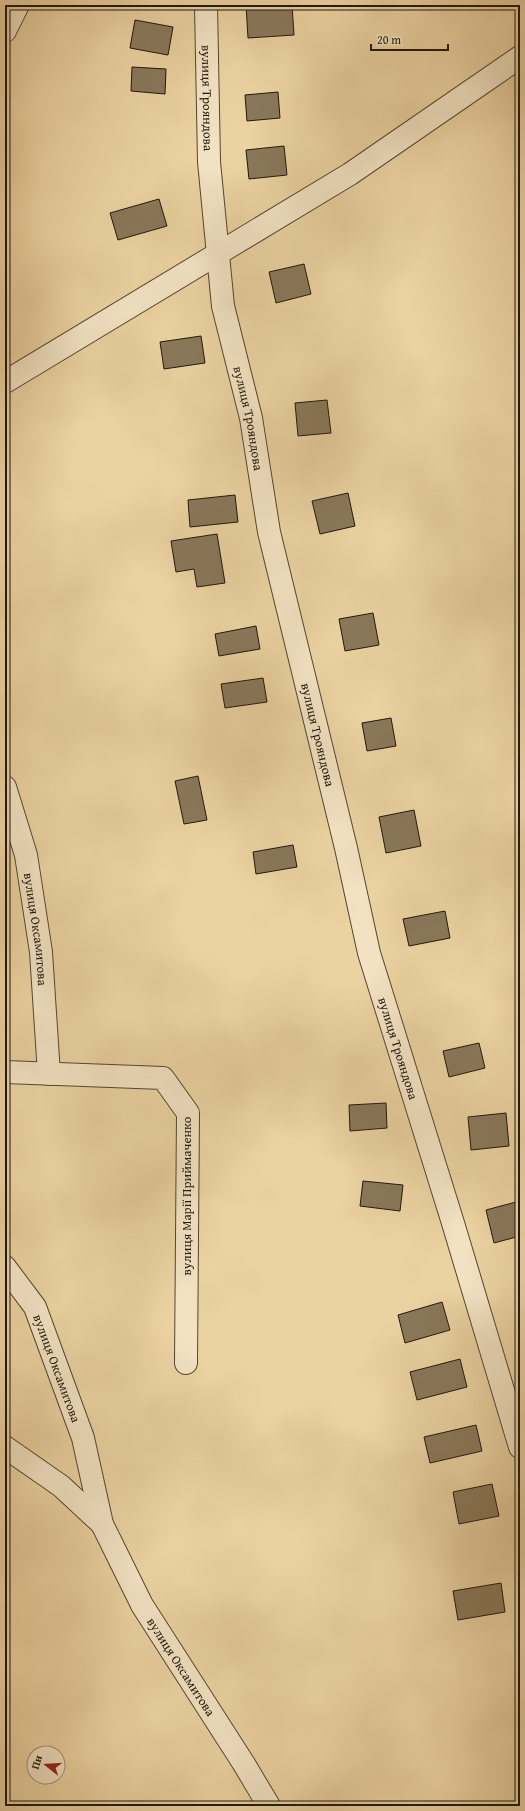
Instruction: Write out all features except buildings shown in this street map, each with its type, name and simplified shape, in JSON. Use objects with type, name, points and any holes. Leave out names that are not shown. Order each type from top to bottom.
[{"type":"street","points":[[5,31],[18,5]]},
{"type":"street","name":"вулиця Трояндова","points":[[206,5],[208,162],[224,306],[250,418],[269,532],[346,848],[369,953],[455,1230],[520,1447]]},
{"type":"street","points":[[5,382],[97,325],[350,174],[520,57]]},
{"type":"street","name":"вулиця Оксамитова","points":[[5,787],[26,855],[41,952],[49,1074]]},
{"type":"street","points":[[5,1072],[49,1074]]},
{"type":"street","name":"вулиця Марії Приймаченко","points":[[49,1074],[163,1078],[188,1113],[186,1363]]},
{"type":"street","name":"вулиця Оксамитова","points":[[5,1267],[35,1307],[83,1438],[102,1524],[142,1605],[244,1764],[269,1806]]},
{"type":"street","name":"вулиця Оксамитова","points":[[5,1446],[61,1486],[102,1524]]}]
